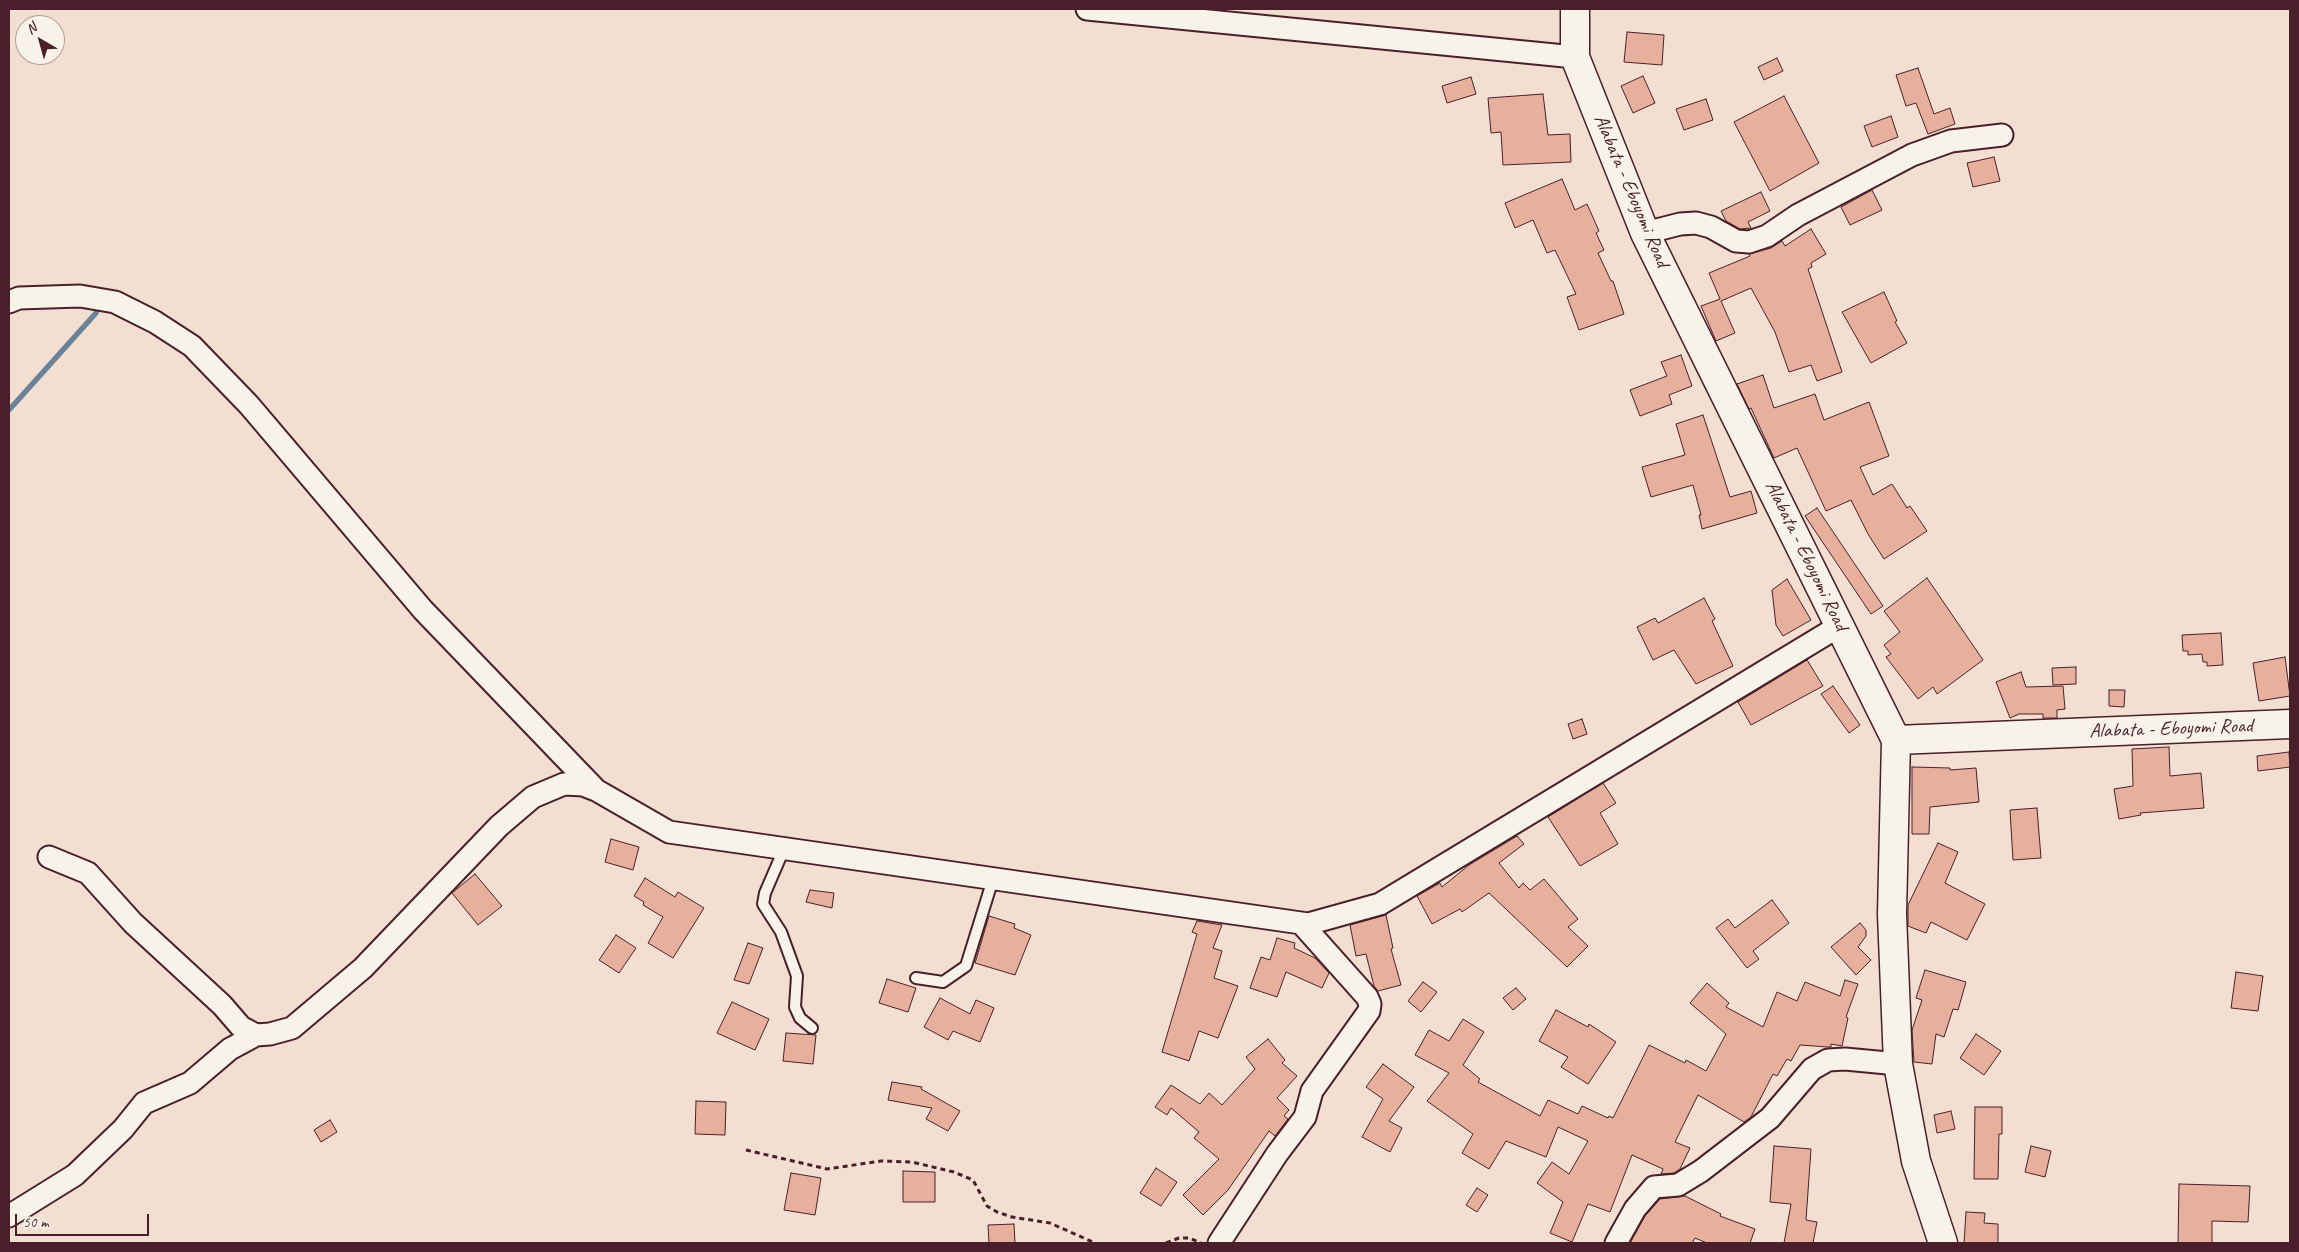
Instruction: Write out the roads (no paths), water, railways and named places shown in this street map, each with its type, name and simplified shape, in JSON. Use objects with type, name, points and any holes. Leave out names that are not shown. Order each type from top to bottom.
[{"type":"main road","name":"Alabata - Eboyomi Road","points":[[1575,9],[1575,56],[1645,233],[1896,740],[2290,724]]},
{"type":"main road","points":[[1896,740],[1892,914],[1898,1064],[1916,1162],[1943,1243]]},
{"type":"street","points":[[1087,9],[1575,56]]},
{"type":"street","points":[[1645,233],[1680,224],[1696,223],[1711,227],[1736,240],[1749,242],[1767,236],[1798,215],[1912,155],[1950,141],[2002,135]]},
{"type":"street","points":[[12,298],[80,296],[115,302],[155,322],[192,346],[249,405],[423,610],[596,790]]},
{"type":"street","points":[[9,1216],[75,1175],[123,1129],[144,1103],[190,1083],[230,1050],[256,1036],[292,1028],[363,968],[499,826],[533,797],[564,784],[583,785],[596,790],[669,832],[1308,924],[1380,904],[1841,626]]},
{"type":"street","points":[[49,857],[88,873],[133,923],[170,956],[241,1027],[256,1036]]},
{"type":"street","points":[[1218,1243],[1277,1154],[1305,1116],[1312,1091],[1369,1010],[1370,1004],[1367,997],[1301,923]]},
{"type":"street","points":[[1616,1243],[1635,1209],[1654,1186],[1678,1185],[1701,1171],[1770,1118],[1812,1069],[1828,1060],[1845,1058],[1898,1064]]},
{"type":"lane","points":[[784,849],[765,893],[763,904],[782,932],[796,976],[795,1007],[800,1018],[812,1028]]},
{"type":"lane","points":[[916,978],[943,982],[966,966],[992,879]]},
{"type":"waterway","points":[[9,410],[96,313]]}]
